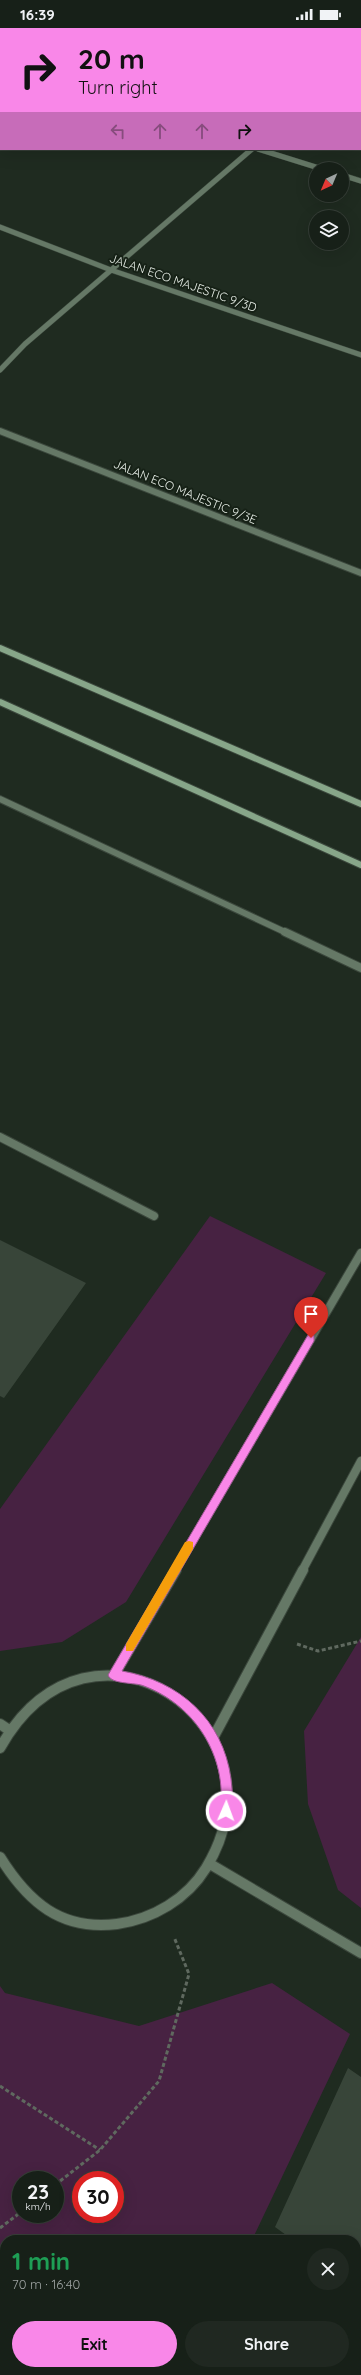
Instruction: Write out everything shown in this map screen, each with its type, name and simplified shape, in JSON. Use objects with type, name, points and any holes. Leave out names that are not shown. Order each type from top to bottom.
[{"type":"street","points":[[0,370],[25,344],[251,150]]},
{"type":"street","points":[[261,150],[309,165]]},
{"type":"street","points":[[349,177],[361,181]]},
{"type":"street","name":"JALAN ECO MAJESTIC 9/3D","points":[[0,227],[111,270],[361,355]]},
{"type":"street","name":"JALAN ECO MAJESTIC 9/3E","points":[[0,431],[361,573]]},
{"type":"street","points":[[0,648],[361,804]]},
{"type":"street","points":[[0,702],[361,865]]},
{"type":"street","points":[[0,799],[361,968]]},
{"type":"street","points":[[0,1137],[154,1216]]},
{"type":"street","points":[[114,1675],[361,1253]]},
{"type":"street","points":[[213,1738],[361,1461]]},
{"type":"street","points":[[0,1748],[9,1730],[29,1706],[55,1688],[83,1677],[114,1675],[144,1680],[171,1693],[195,1712],[213,1738],[224,1768],[228,1800],[223,1833],[210,1864],[190,1890],[164,1910],[133,1922],[101,1926],[68,1920],[40,1906],[16,1883],[0,1857]]},
{"type":"street","points":[[0,1724],[9,1730]]},
{"type":"street","points":[[210,1864],[361,1953]]},
{"type":"path","points":[[268,1636],[318,1651],[357,1644],[361,1641]]},
{"type":"path","points":[[64,2178],[100,2150],[159,2081],[189,1974],[164,1910]]},
{"type":"path","points":[[0,2086],[100,2150]]},
{"type":"path","points":[[0,2228],[12,2219]]},
{"type":"shaded area","points":[[210,1216],[326,1273],[126,1602],[62,1642],[0,1651],[0,1509]]},
{"type":"shaded area","points":[[361,1637],[361,1908],[338,1890],[308,1804],[304,1731]]},
{"type":"shaded area","points":[[272,1983],[350,2034],[254,2235],[0,2235],[0,1986],[5,1993],[139,2026]]},
{"type":"building","points":[[0,1240],[86,1283],[4,1398],[0,1396]]},
{"type":"building","points":[[348,2068],[361,2077],[361,2235],[286,2235],[275,2227]]},
{"type":"slow traffic","points":[[130,1647],[189,1546]]},
{"type":"route","points":[[226,1811],[228,1800],[224,1768],[213,1738],[195,1712],[171,1693],[144,1680],[114,1675],[311,1338]]}]
